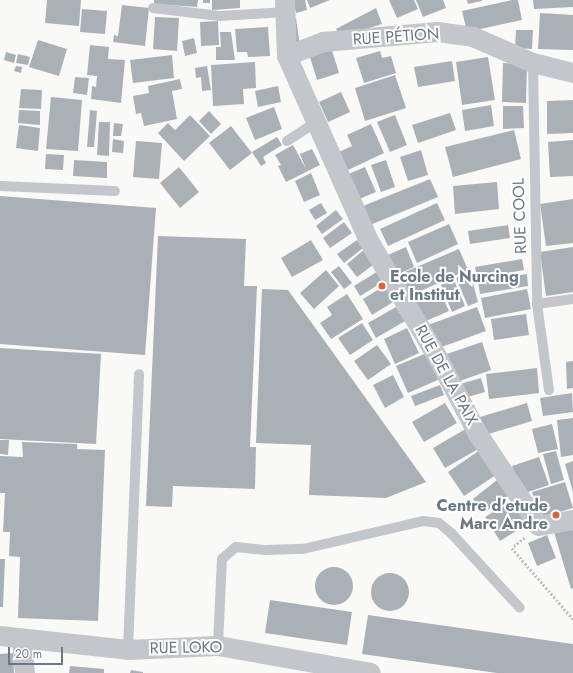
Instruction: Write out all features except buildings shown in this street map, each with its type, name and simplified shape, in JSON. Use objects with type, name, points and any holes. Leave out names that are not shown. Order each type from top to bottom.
[{"type":"street","name":"RUE DE LA PAIX","points":[[285,6],[288,56],[369,241],[439,360],[478,434],[539,526]]},
{"type":"street","name":"RUE PÉTION","points":[[288,56],[324,42],[438,32],[473,37],[533,64],[573,73]]},
{"type":"street","points":[[539,526],[573,520]]},
{"type":"street","name":"RUE LOKO","points":[[0,636],[22,640],[128,650],[218,646],[370,673]]},
{"type":"street","points":[[22,640],[25,673]]},
{"type":"lane","points":[[153,8],[220,16],[285,6]]},
{"type":"lane","name":"RUE COOL","points":[[533,64],[537,304],[549,390]]},
{"type":"lane","points":[[287,141],[316,122]]},
{"type":"lane","points":[[0,186],[115,191]]},
{"type":"lane","points":[[537,304],[573,299]]},
{"type":"lane","points":[[128,650],[139,374]]},
{"type":"lane","points":[[218,646],[222,559],[236,547],[266,550],[303,549],[423,521],[438,523],[452,534],[520,608]]},
{"type":"path","points":[[539,526],[512,548],[573,619]]},
{"type":"place","name":"Ecole de Nurcing et Institut","points":[[382,286]]},
{"type":"place","name":"Centre d'etude Marc Andre","points":[[556,515]]}]
